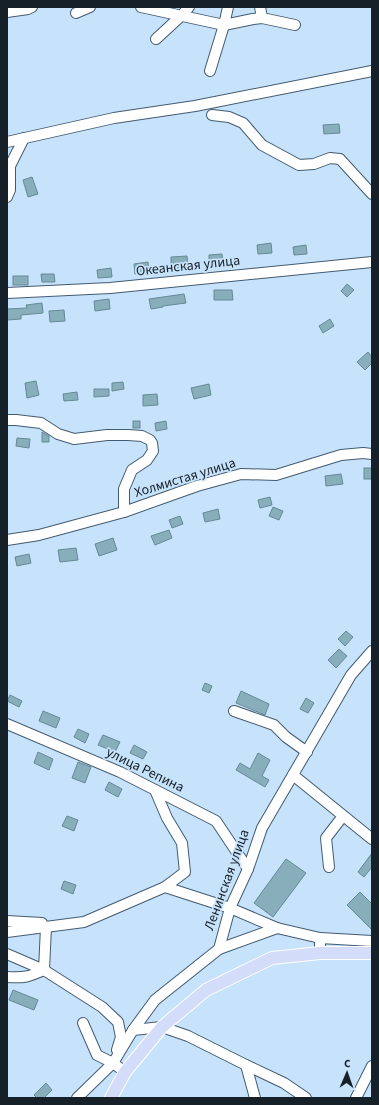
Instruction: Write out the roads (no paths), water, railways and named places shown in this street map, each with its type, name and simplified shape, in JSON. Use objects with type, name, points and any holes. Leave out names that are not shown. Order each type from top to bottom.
[{"type":"main road","points":[[111,1098],[126,1072],[162,1027],[206,990],[272,958],[320,953],[372,953]]},
{"type":"street","points":[[7,12],[32,7]]},
{"type":"street","points":[[76,13],[90,7]]},
{"type":"street","points":[[141,7],[224,25],[262,18],[295,25]]},
{"type":"street","points":[[156,38],[189,7]]},
{"type":"street","points":[[210,71],[228,7]]},
{"type":"street","points":[[260,7],[262,18]]},
{"type":"street","points":[[7,142],[114,118],[195,106],[372,71]]},
{"type":"street","points":[[212,115],[230,117],[243,123],[262,145],[299,165],[314,164],[330,158],[340,159],[372,194]]},
{"type":"street","points":[[7,197],[10,190],[8,167],[24,138]]},
{"type":"street","name":"Океанская улица","points":[[7,293],[110,288],[372,262]]},
{"type":"street","points":[[7,420],[41,422],[58,434],[74,439],[107,435],[128,435],[142,436],[150,440],[153,451],[147,460],[132,470],[124,489],[124,512]]},
{"type":"street","name":"Холмистая улица","points":[[7,540],[39,535],[124,512],[197,486],[241,474],[276,475],[341,455],[363,452],[372,454]]},
{"type":"street","name":"Ленинская улица","points":[[114,1064],[133,1030],[155,1000],[219,949],[230,908],[248,869],[262,828],[351,675],[372,651]]},
{"type":"street","points":[[234,711],[274,725],[286,737],[307,752]]},
{"type":"street","name":"улица Репина","points":[[7,724],[120,772],[216,821],[248,869]]},
{"type":"street","points":[[293,775],[372,839]]},
{"type":"street","points":[[7,932],[84,922],[165,887],[185,872],[182,843],[167,818],[155,790]]},
{"type":"street","points":[[329,867],[326,838],[343,816]]},
{"type":"street","points":[[165,887],[230,908],[277,928],[320,938],[372,941]]},
{"type":"street","points":[[7,921],[60,925]]},
{"type":"street","points":[[44,970],[46,927]]},
{"type":"street","points":[[219,949],[277,928]]},
{"type":"street","points":[[320,938],[320,953]]},
{"type":"street","points":[[7,954],[44,970],[102,1007],[118,1022],[121,1037],[114,1064],[77,1098]]},
{"type":"street","points":[[7,977],[22,978],[34,975],[44,970]]},
{"type":"street","points":[[83,1023],[97,1054],[126,1072]]},
{"type":"street","points":[[133,1030],[162,1027],[188,1036],[284,1083],[306,1098]]},
{"type":"street","points":[[246,1065],[255,1098]]},
{"type":"street","points":[[356,1098],[372,1066]]}]
